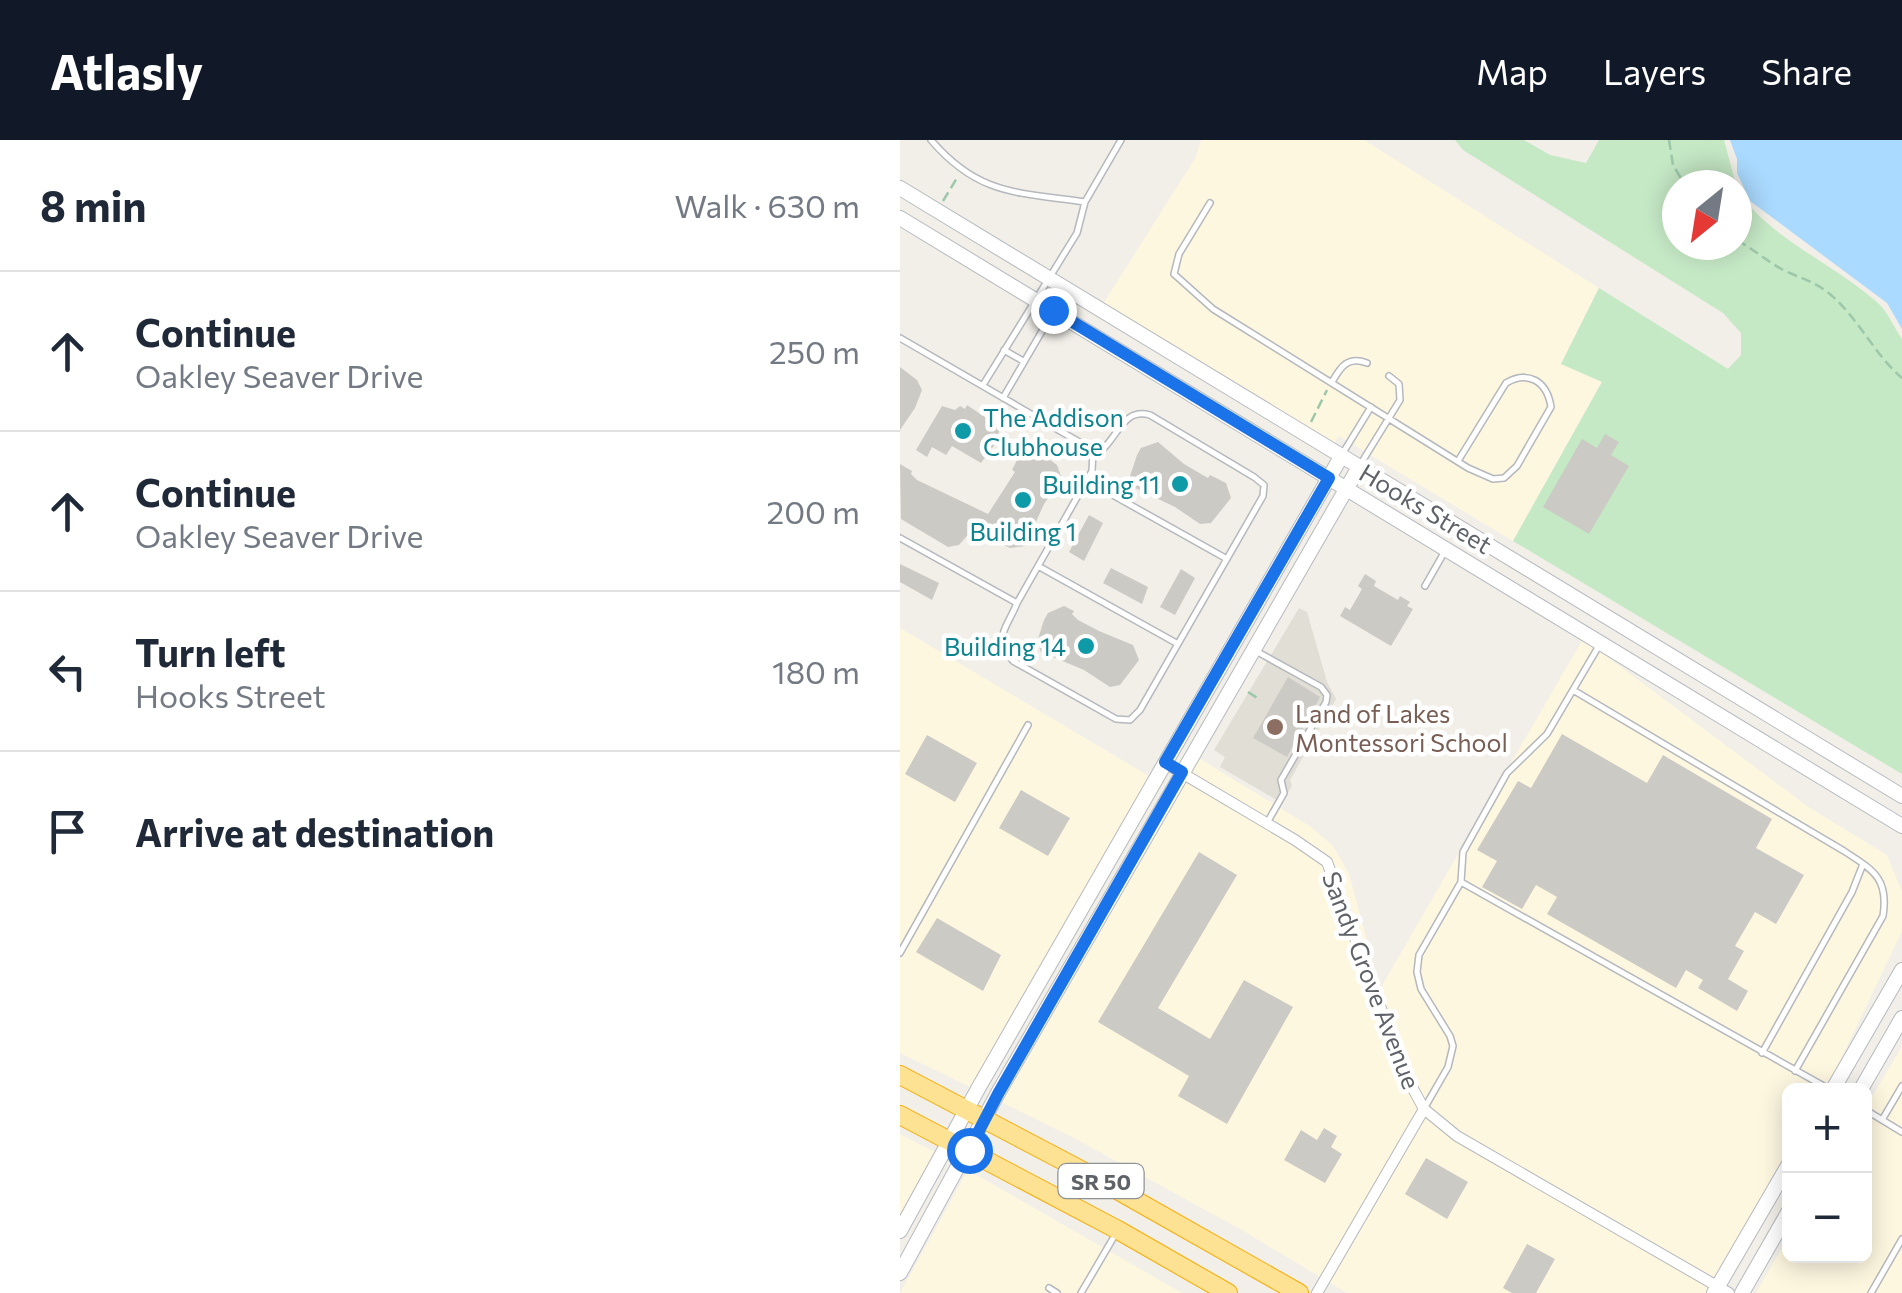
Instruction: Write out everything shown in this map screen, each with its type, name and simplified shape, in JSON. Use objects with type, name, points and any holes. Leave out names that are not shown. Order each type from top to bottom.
[{"type":"highway","name":"SR 50","points":[[900,1076],[986,1119],[1298,1293]]},
{"type":"highway","name":"SR 50","points":[[900,1115],[1228,1293]]},
{"type":"street","name":"Hooks Street","points":[[900,188],[1902,796]]},
{"type":"street","name":"Hooks Street","points":[[900,218],[1902,826]]},
{"type":"street","points":[[900,1230],[1341,456]]},
{"type":"street","points":[[900,1273],[1359,467]]},
{"type":"street","points":[[1602,642],[1614,621]]},
{"type":"street","points":[[1236,639],[1253,649]]},
{"type":"street","name":"Sandy Grove Avenue","points":[[1165,762],[1327,862],[1404,1074],[1424,1109],[1458,1136],[1720,1291]]},
{"type":"street","points":[[1836,1083],[1902,970]]},
{"type":"street","points":[[1864,1083],[1902,1018]]},
{"type":"street","points":[[1317,1293],[1424,1109]]},
{"type":"street","points":[[1720,1291],[1785,1173]]},
{"type":"street","points":[[1742,1293],[1782,1225]]},
{"type":"lane","points":[[931,140],[948,160],[995,189],[1085,202]]},
{"type":"lane","points":[[983,386],[1077,233],[1085,202],[1121,140]]},
{"type":"lane","points":[[1210,203],[1179,254],[1174,274],[1213,309],[1458,462],[1492,478],[1510,474],[1551,406],[1546,390],[1530,377],[1516,377],[1506,383],[1458,462]]},
{"type":"lane","points":[[1003,398],[1053,310]]},
{"type":"lane","points":[[900,338],[1093,450],[1103,449],[1128,416],[1138,412],[1264,485],[1263,496],[1140,710],[1130,720],[1116,719],[1013,661],[1000,636],[1092,470],[1093,450]]},
{"type":"lane","points":[[1004,350],[1024,362]]},
{"type":"lane","points":[[1332,382],[1348,362],[1367,362]]},
{"type":"lane","points":[[1359,467],[1401,390],[1390,376]]},
{"type":"lane","points":[[1341,456],[1371,407]]},
{"type":"lane","points":[[1086,480],[1227,559]]},
{"type":"lane","points":[[900,538],[1017,603]]},
{"type":"lane","points":[[1425,586],[1447,549]]},
{"type":"lane","points":[[1038,566],[1178,644]]},
{"type":"lane","points":[[1424,1109],[1448,1067],[1453,1046],[1421,990],[1417,964],[1461,882],[1463,852],[1507,773],[1547,734],[1602,642]]},
{"type":"lane","points":[[1253,649],[1321,687],[1327,698],[1281,780],[1284,794],[1267,823]]},
{"type":"lane","points":[[1573,690],[1863,864],[1880,878],[1886,898],[1883,916],[1795,1071]]},
{"type":"lane","points":[[900,953],[1028,724]]},
{"type":"lane","points":[[1762,1053],[1852,892],[1863,864]]},
{"type":"lane","points":[[1461,882],[1818,1083]]},
{"type":"lane","points":[[1882,1120],[1902,1086]]},
{"type":"lane","points":[[1872,1114],[1902,1132]]},
{"type":"lane","points":[[1081,1293],[1118,1230]]},
{"type":"lane","points":[[1871,1293],[1902,1239]]},
{"type":"lane","points":[[1049,1288],[1057,1293]]},
{"type":"path","points":[[1669,140],[1676,170]]},
{"type":"path","points":[[943,201],[958,177]]},
{"type":"path","points":[[1752,250],[1831,295],[1886,364],[1902,378]]},
{"type":"path","points":[[1310,424],[1327,390]]},
{"type":"path","points":[[1248,692],[1259,699]]},
{"type":"shaded area","points":[[1201,140],[1364,140],[1599,288],[1561,364],[1602,381],[1513,541],[1339,436],[1334,444],[1103,304],[1196,157]]},
{"type":"shaded area","name":"Land of Lakes Montessori School","points":[[1299,608],[1307,612],[1327,682],[1336,699],[1290,780],[1292,786],[1282,803],[1220,767],[1225,757],[1214,750]]},
{"type":"shaded area","points":[[900,628],[1149,776],[972,1088],[900,1053]]},
{"type":"shaded area","points":[[1583,639],[1810,808],[1887,855],[1902,892],[1902,931],[1829,1083],[1782,1083],[1782,1164],[1707,1293],[1347,1293],[1240,1229],[1001,1102],[1197,757],[1311,827],[1333,846],[1349,874],[1380,989]]},
{"type":"shaded area","points":[[1902,1046],[1902,1293],[1756,1293],[1782,1248],[1782,1263],[1872,1263],[1872,1097]]},
{"type":"shaded area","points":[[900,1134],[937,1153],[900,1218]]},
{"type":"shaded area","points":[[968,1170],[1182,1293],[900,1293]]},
{"type":"green space","points":[[1455,140],[1524,140],[1550,155],[1586,163],[1599,140],[1724,140],[1732,170],[1662,170],[1662,260],[1752,260],[1752,208],[1782,235],[1884,310],[1902,339],[1902,774],[1513,541],[1602,382],[1561,364],[1599,288],[1728,369],[1741,355],[1741,333],[1723,313],[1463,150]]},
{"type":"water","points":[[1730,140],[1902,140],[1902,329],[1887,303],[1752,202],[1752,170],[1737,170]]},
{"type":"building","points":[[900,367],[917,380],[922,390],[900,430]]},
{"type":"building","name":"The Addison Clubhouse","points":[[967,405],[1001,428],[1001,436],[981,463],[952,446],[946,455],[932,447],[927,457],[916,450],[942,406],[955,410]]},
{"type":"building","points":[[1605,434],[1619,442],[1611,455],[1629,466],[1589,534],[1543,507],[1582,439],[1597,448]]},
{"type":"building","name":"Building 11","points":[[1158,442],[1184,464],[1226,483],[1231,498],[1211,523],[1200,524],[1133,487],[1130,476],[1137,455],[1141,448]]},
{"type":"building","points":[[1035,449],[1057,465],[1062,479],[1044,504],[1025,546],[1010,548],[972,530],[959,545],[948,547],[901,519],[900,464],[912,471],[917,480],[988,514],[1015,472],[1012,470],[1020,454]]},
{"type":"building","points":[[1089,515],[1103,523],[1084,561],[1069,552]]},
{"type":"building","points":[[900,564],[939,583],[932,600],[900,582]]},
{"type":"building","points":[[1111,568],[1148,587],[1142,604],[1103,583]]},
{"type":"building","points":[[1181,569],[1195,578],[1175,615],[1160,607]]},
{"type":"building","points":[[1365,574],[1376,581],[1374,586],[1398,600],[1400,596],[1413,609],[1391,646],[1340,616],[1345,607],[1350,610]]},
{"type":"building","name":"Building 14","points":[[1064,606],[1074,611],[1072,614],[1078,620],[1133,645],[1139,660],[1120,685],[1110,687],[1084,670],[1041,652],[1037,642],[1044,620],[1048,613]]},
{"type":"building","points":[[1288,677],[1320,697],[1287,757],[1253,738]]},
{"type":"building","points":[[1562,734],[1647,783],[1663,755],[1772,819],[1756,848],[1804,875],[1776,924],[1755,912],[1735,946],[1744,951],[1728,979],[1748,991],[1737,1011],[1698,988],[1703,980],[1686,970],[1676,988],[1547,914],[1557,897],[1536,885],[1522,909],[1482,887],[1497,861],[1477,850],[1518,781],[1531,788]]},
{"type":"building","points":[[927,735],[977,763],[955,802],[905,774]]},
{"type":"building","points":[[1021,790],[1070,818],[1048,856],[999,828]]},
{"type":"building","points":[[1199,852],[1237,875],[1158,1008],[1210,1039],[1244,980],[1293,1007],[1227,1124],[1178,1096],[1189,1076],[1098,1022]]},
{"type":"building","points":[[937,918],[1001,955],[983,991],[916,952]]},
{"type":"building","points":[[1324,1128],[1337,1136],[1331,1147],[1342,1154],[1325,1183],[1284,1160],[1301,1130],[1317,1140]]},
{"type":"building","points":[[1426,1158],[1468,1182],[1447,1219],[1405,1194]]},
{"type":"building","points":[[1527,1244],[1555,1259],[1536,1293],[1512,1293],[1503,1288]]},
{"type":"place","name":"The Addison Clubhouse","points":[[963,431]]},
{"type":"place","name":"Building 11","points":[[1180,484]]},
{"type":"place","name":"Building 1","points":[[1023,500]]},
{"type":"place","name":"Building 14","points":[[1086,646]]},
{"type":"place","name":"Land of Lakes Montessori School","points":[[1275,727]]},
{"type":"route","points":[[969,1150],[1182,772],[1165,762],[1329,478],[1053,310]]}]
